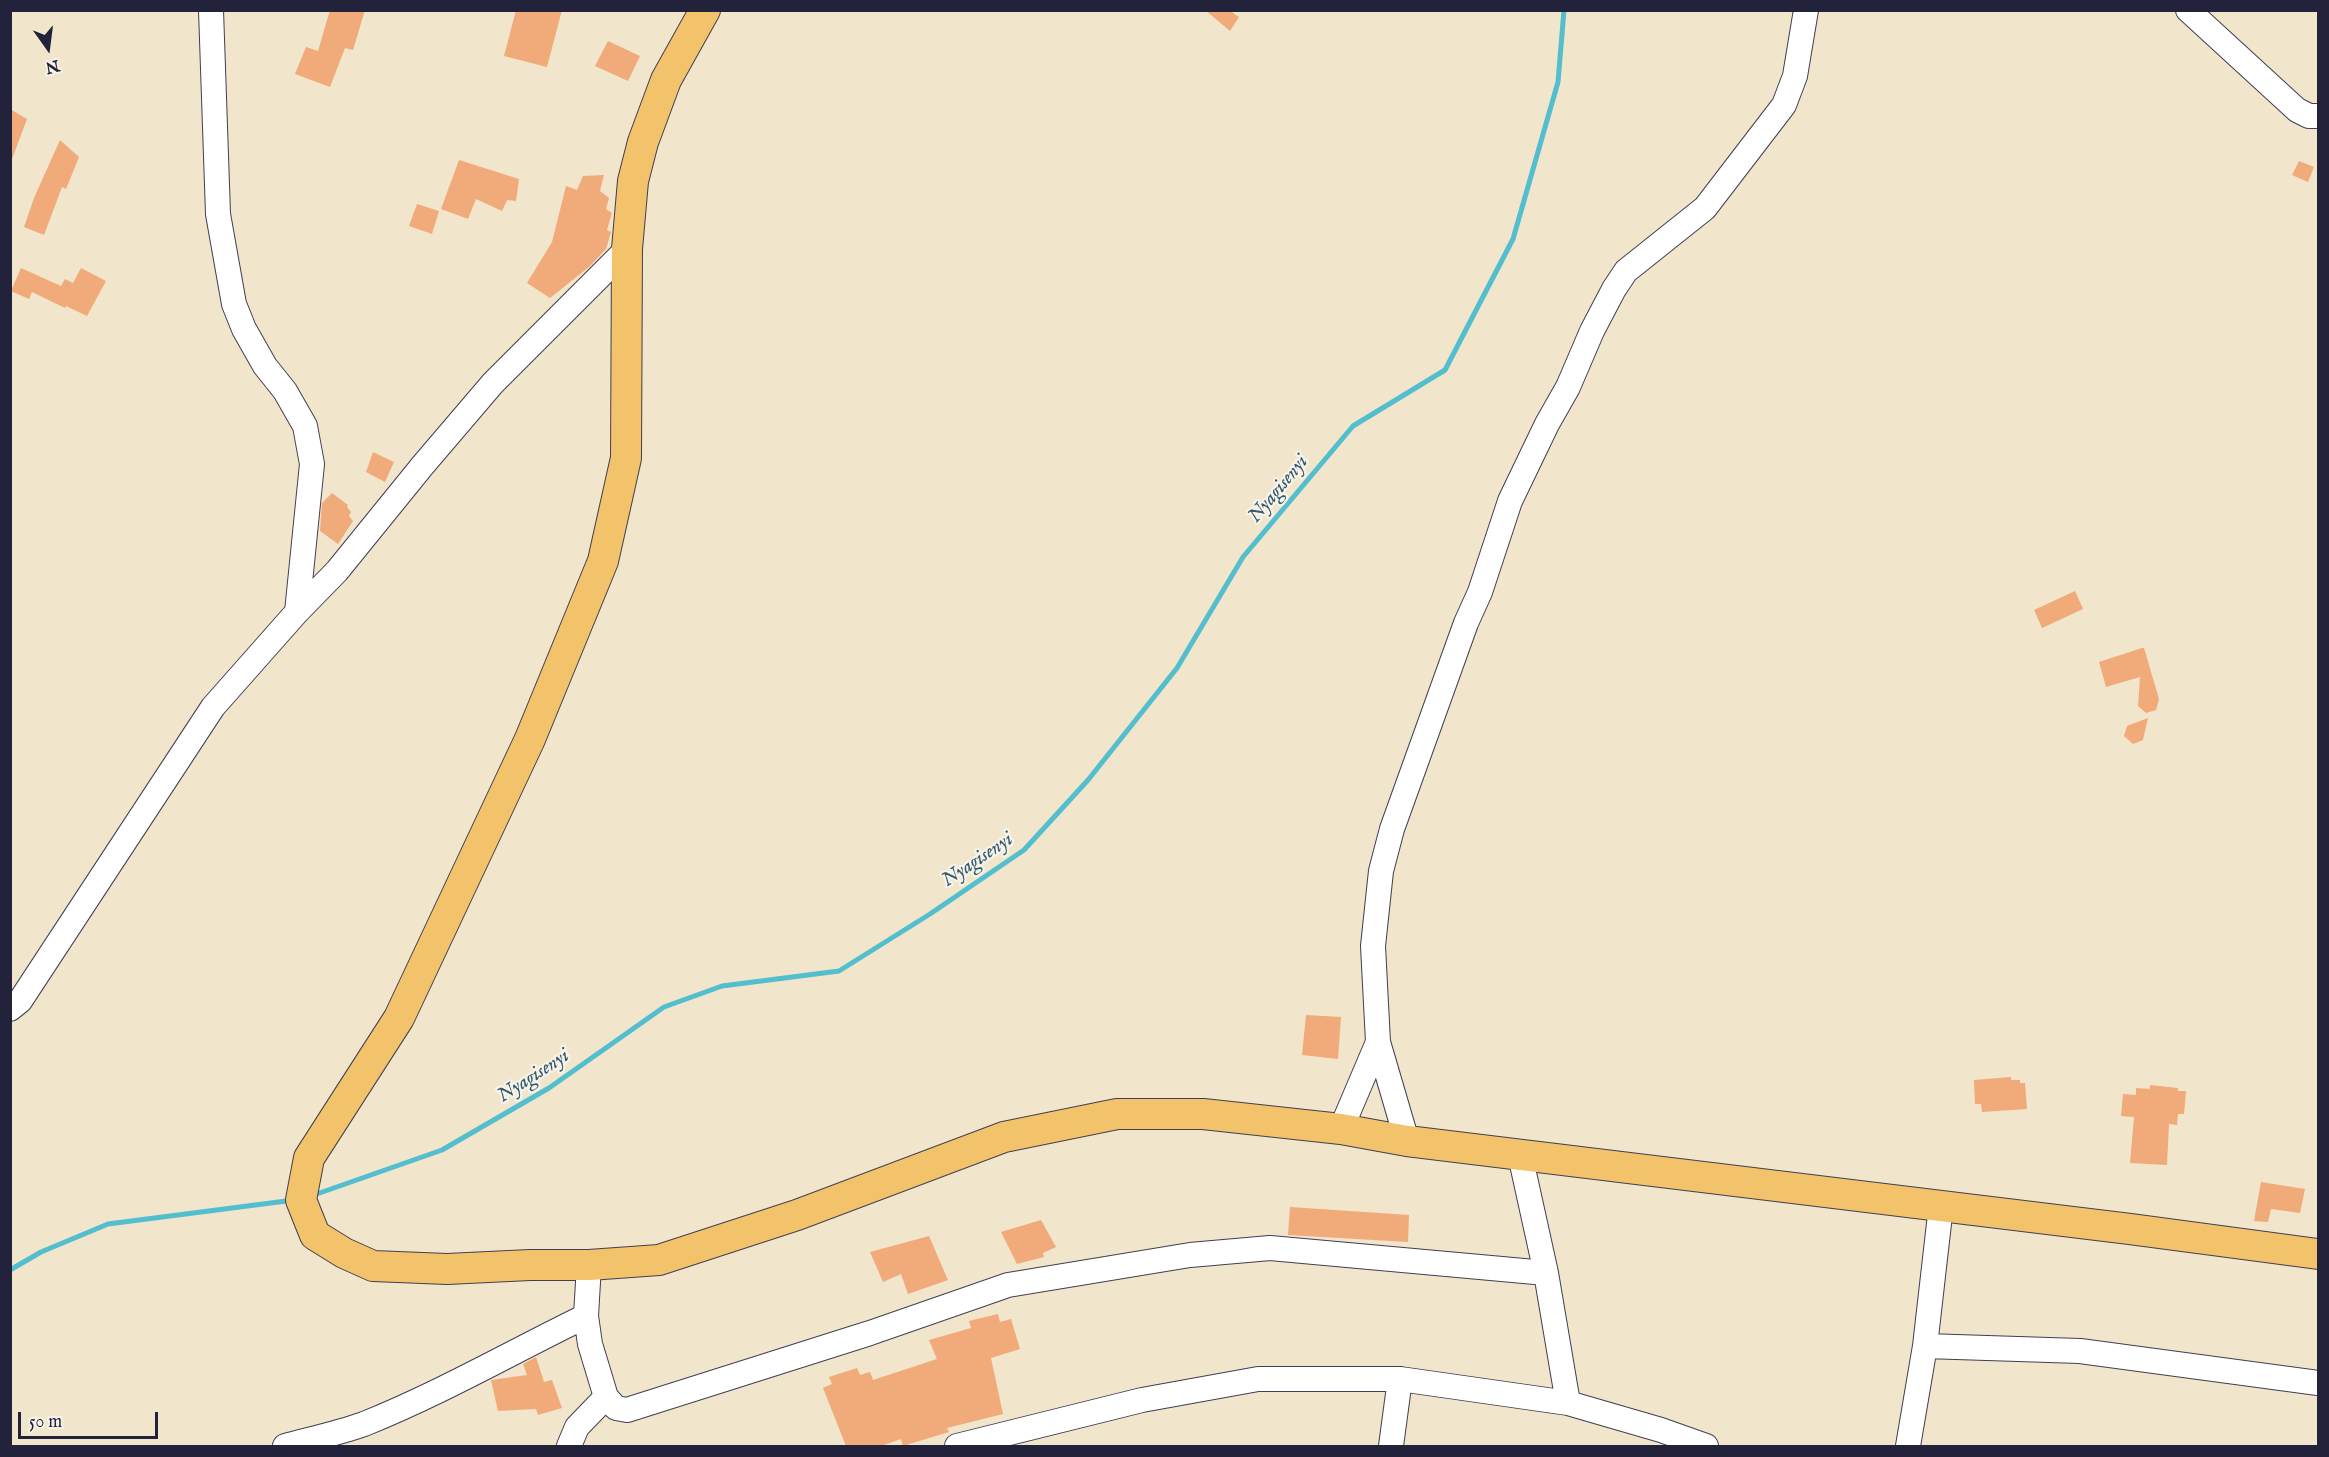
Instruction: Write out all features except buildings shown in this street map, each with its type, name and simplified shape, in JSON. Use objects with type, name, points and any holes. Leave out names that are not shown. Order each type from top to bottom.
[{"type":"main road","points":[[705,10],[666,80],[643,142],[633,181],[627,249],[626,458],[603,561],[530,739],[399,1018],[309,1158],[300,1200],[315,1235],[344,1253],[373,1266],[447,1269],[589,1265],[660,1260],[797,1215],[1004,1137],[1117,1114],[1203,1114],[1341,1129],[1407,1141],[2319,1254]]},
{"type":"street","points":[[211,10],[218,214],[234,304],[265,366],[285,391],[305,426],[312,464],[297,612]]},
{"type":"street","points":[[1407,1141],[1378,1042],[1373,946],[1381,871],[1392,829],[1466,623],[1480,592],[1510,501],[1547,424],[1568,387],[1592,331],[1626,271],[1705,208],[1784,105],[1795,76],[1806,10]]},
{"type":"street","points":[[2188,10],[2297,110],[2309,116],[2319,116]]},
{"type":"street","points":[[10,1009],[20,1001],[213,707],[297,612],[337,571],[493,383],[627,249]]},
{"type":"street","points":[[1341,1129],[1378,1042]]},
{"type":"street","points":[[1520,1155],[1546,1273],[1568,1403]]},
{"type":"street","points":[[1908,1446],[1925,1346],[1941,1206]]},
{"type":"street","points":[[589,1265],[586,1316],[590,1344],[606,1397],[616,1408],[627,1410],[859,1336],[1008,1285],[1190,1255],[1270,1248],[1546,1273]]},
{"type":"street","points":[[285,1446],[362,1424],[426,1396],[586,1316]]},
{"type":"street","points":[[1925,1346],[2080,1351],[2319,1383]]},
{"type":"street","points":[[957,1446],[1142,1400],[1258,1379],[1400,1379],[1568,1403],[1661,1430],[1706,1446]]},
{"type":"street","points":[[1391,1446],[1400,1379]]},
{"type":"street","points":[[569,1446],[577,1427],[606,1397]]},
{"type":"waterway","name":"Nyagisenyi","points":[[311,1196],[442,1150],[549,1088],[664,1007],[722,986],[839,971],[930,914],[1024,850],[1088,780],[1177,668],[1243,557],[1353,426],[1445,370],[1513,239],[1558,82],[1564,10]]},
{"type":"waterway","name":"Nyagisenyi","points":[[10,1270],[41,1252],[108,1224],[294,1200]]}]
